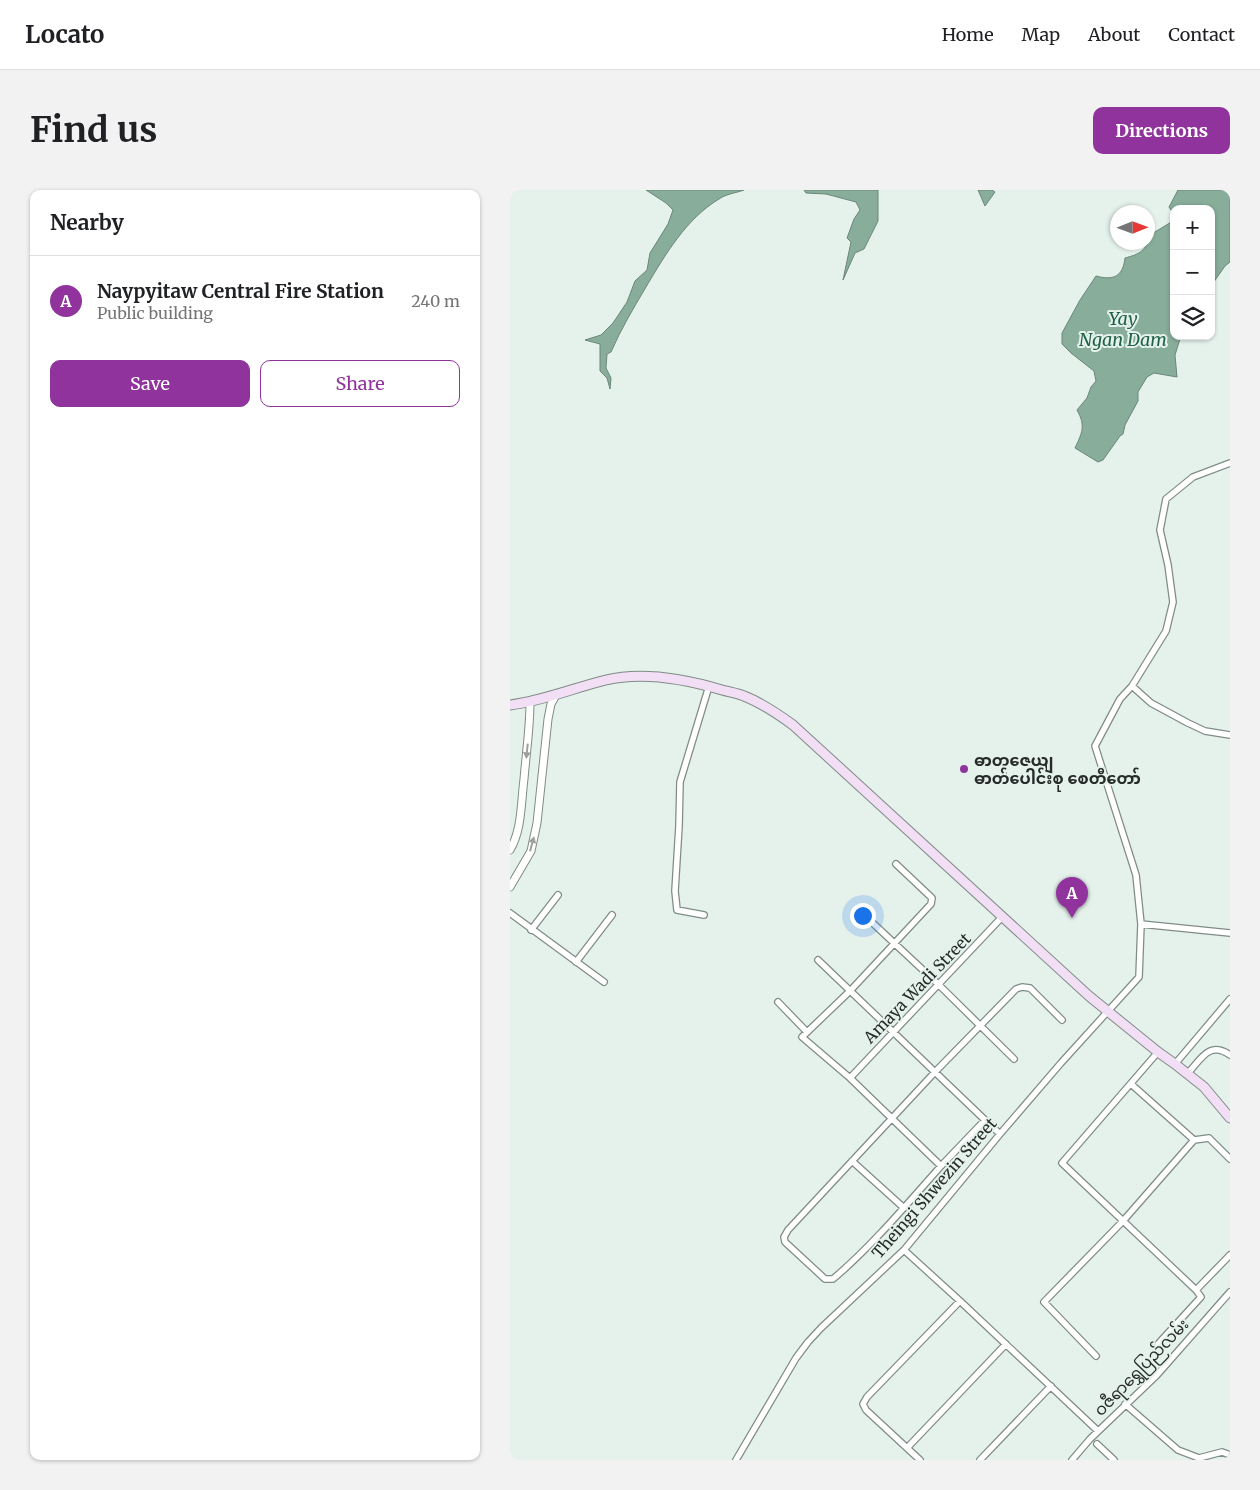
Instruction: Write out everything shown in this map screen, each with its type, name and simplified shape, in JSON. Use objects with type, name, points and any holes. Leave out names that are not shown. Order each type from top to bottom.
[{"type":"main road","points":[[510,705],[530,702],[606,680],[648,676],[709,686],[744,696],[775,712],[793,725],[1089,996],[1204,1087],[1230,1118]]},
{"type":"street","name":"Theingi Shwezin Street","points":[[736,1460],[796,1358],[808,1342],[904,1250],[1061,1063],[1139,977],[1141,924],[1136,875],[1095,746],[1120,699],[1132,686],[1166,631],[1173,602],[1168,565],[1160,530],[1166,499],[1193,477],[1230,463]]},
{"type":"street","points":[[704,915],[678,910],[675,891],[680,782],[709,686]]},
{"type":"street","points":[[1132,686],[1151,703],[1188,723],[1205,731],[1230,735]]},
{"type":"street","points":[[510,887],[531,850],[537,823],[548,719],[551,704],[556,695]]},
{"type":"street","points":[[510,850],[514,844],[520,820],[530,720],[530,702]]},
{"type":"street","points":[[896,864],[932,898],[931,904],[850,990],[802,1037],[850,1078],[941,1166]]},
{"type":"street","points":[[532,930],[558,895]]},
{"type":"street","points":[[862,913],[1014,1059]]},
{"type":"street","points":[[510,914],[604,982]]},
{"type":"street","points":[[576,962],[612,915]]},
{"type":"street","name":"Amaya Wadi Street","points":[[850,1078],[1003,916]]},
{"type":"street","points":[[1141,924],[1230,934]]},
{"type":"street","points":[[818,960],[1000,1134]]},
{"type":"street","points":[[985,1120],[904,1208],[833,1279],[825,1279],[786,1242],[784,1237],[788,1230],[935,1072],[1016,989],[1022,986],[1030,988],[1062,1020]]},
{"type":"street","points":[[1175,1064],[1230,999]]},
{"type":"street","points":[[778,1002],[807,1032]]},
{"type":"street","points":[[1188,1073],[1210,1050],[1217,1049],[1230,1055]]},
{"type":"street","points":[[1158,1052],[1062,1162],[1202,1297],[1158,1344]]},
{"type":"street","points":[[1131,1084],[1194,1140]]},
{"type":"street","points":[[1096,1356],[1044,1302],[1123,1221],[1194,1140],[1208,1138],[1230,1159]]},
{"type":"street","points":[[852,1161],[904,1208]]},
{"type":"street","points":[[904,1250],[1098,1431]]},
{"type":"street","points":[[1196,1290],[1230,1255]]},
{"type":"street","name":"ဝဇီရာရွှေပြည်လမ်း","points":[[1072,1460],[1125,1404],[1157,1375],[1230,1292]]},
{"type":"street","points":[[920,1460],[866,1410],[863,1404],[867,1397],[960,1301]]},
{"type":"street","points":[[907,1448],[1006,1344]]},
{"type":"street","points":[[980,1460],[1051,1386]]},
{"type":"street","points":[[1125,1404],[1178,1450],[1199,1458],[1222,1452],[1230,1455]]},
{"type":"street","points":[[1097,1444],[1114,1460]]},
{"type":"water","points":[[646,190],[744,190],[725,196],[707,207],[677,238],[632,311],[611,352],[607,354],[606,368],[611,378],[610,389],[607,378],[600,371],[600,344],[585,340],[601,335],[613,323],[627,302],[635,281],[647,270],[650,253],[668,224],[673,210]]},
{"type":"water","points":[[804,190],[878,190],[878,221],[864,249],[855,253],[843,280],[851,242],[847,238],[854,219],[860,210],[856,202],[826,194],[806,193]]},
{"type":"water","points":[[978,190],[992,190],[995,192],[985,206]]},
{"type":"water","name":"Yay Ngan Dam","points":[[1178,190],[1230,190],[1230,262],[1215,280],[1215,205],[1170,205]]},
{"type":"water","name":"Yay Ngan Dam","points":[[1170,223],[1170,340],[1180,340],[1175,355],[1177,377],[1154,373],[1147,377],[1138,392],[1138,401],[1125,425],[1123,434],[1103,460],[1098,462],[1075,448],[1082,429],[1077,410],[1087,398],[1091,387],[1096,381],[1094,371],[1062,344],[1062,333],[1096,276],[1108,278],[1116,276],[1122,269],[1125,258],[1143,250],[1155,250],[1155,232]]},
{"type":"place","name":"ဓာတုဇေယျ ဓာတ်ပေါင်းစု စေတီတော်","points":[[964,769]]},
{"type":"place","name":"Naypyitaw Central Fire Station","points":[[1072,918]]}]
